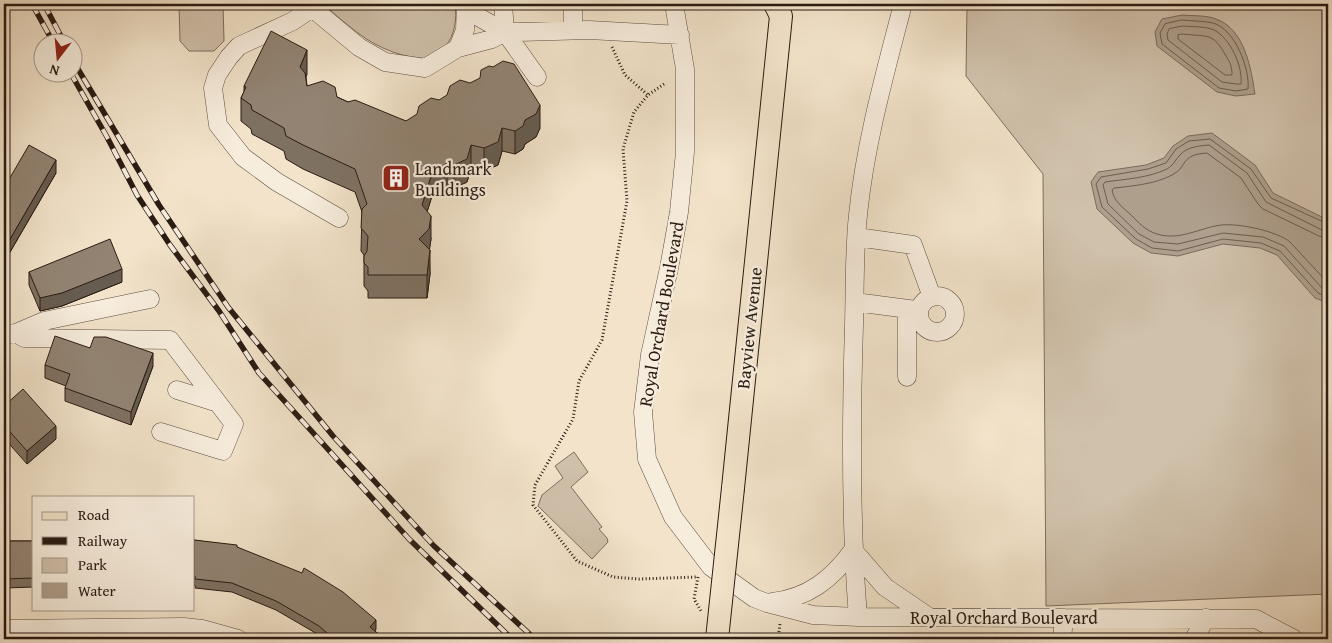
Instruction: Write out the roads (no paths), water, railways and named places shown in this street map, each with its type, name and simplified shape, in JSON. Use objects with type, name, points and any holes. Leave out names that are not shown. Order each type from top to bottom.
[{"type":"main road","name":"Bayview Avenue","points":[[716,639],[782,8]]},
{"type":"street","points":[[466,4],[475,15],[506,32],[537,77]]},
{"type":"street","points":[[458,48],[465,30],[466,4]]},
{"type":"street","points":[[503,4],[506,32]]},
{"type":"street","points":[[573,4],[573,29]]},
{"type":"street","name":"Royal Orchard Boulevard","points":[[674,4],[685,69],[685,152],[679,212],[650,355],[643,412],[647,459],[673,517],[711,567],[754,598],[813,615],[858,617],[1256,619],[1294,639]]},
{"type":"street","points":[[858,617],[853,550],[851,402],[858,215],[885,73],[903,4]]},
{"type":"street","points":[[339,218],[277,182],[244,157],[218,125],[213,88],[217,75],[228,57],[239,46],[292,21],[311,6],[359,47],[385,62],[425,68],[458,48],[492,39],[506,32],[573,29],[680,35]]},
{"type":"street","points":[[857,237],[914,245],[932,297]]},
{"type":"street","points":[[855,302],[913,310],[932,297],[943,297],[952,305],[955,316],[949,327],[938,332],[926,328],[913,310]]},
{"type":"street","points":[[10,334],[44,321],[150,299]]},
{"type":"street","points":[[907,377],[913,310]]},
{"type":"street","points":[[10,334],[24,338],[170,340],[234,424],[223,451],[162,432]]},
{"type":"street","points":[[177,390],[218,403]]},
{"type":"street","points":[[767,603],[785,601],[815,589],[835,572],[853,550]]},
{"type":"street","points":[[853,550],[885,587],[928,617]]},
{"type":"street","points":[[1062,639],[1064,618]]},
{"type":"street","points":[[1194,639],[1206,618]]},
{"type":"street","points":[[4,629],[168,626],[201,634],[238,639]]},
{"type":"water","points":[[1182,15],[1204,16],[1216,19],[1234,31],[1249,62],[1255,94],[1236,96],[1217,92],[1157,46],[1155,32],[1162,19]]},
{"type":"water","points":[[1212,133],[1255,165],[1273,193],[1328,220],[1328,303],[1315,298],[1277,255],[1260,248],[1223,244],[1178,256],[1151,253],[1133,243],[1097,209],[1091,182],[1098,172],[1146,165],[1164,158],[1173,146],[1188,136]]},
{"type":"railway","points":[[32,4],[47,32]]},
{"type":"railway","points":[[44,4],[59,32]]},
{"type":"railway","points":[[82,76],[159,205],[228,307],[333,436],[434,546],[535,639]]},
{"type":"railway","points":[[76,82],[137,195],[170,245],[219,311],[259,373],[409,539],[512,639]]},
{"type":"place","name":"Landmark Buildings","points":[[396,178]]}]
